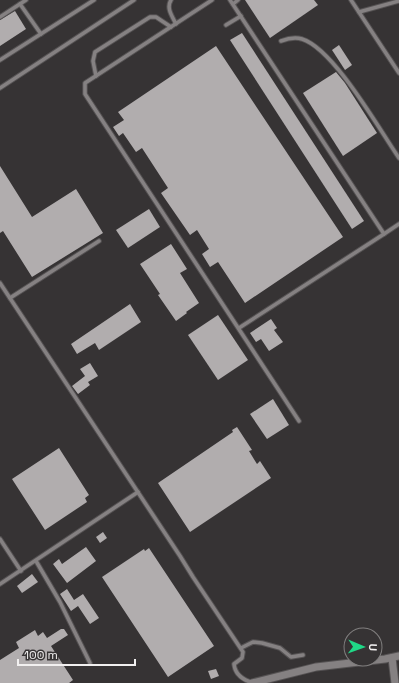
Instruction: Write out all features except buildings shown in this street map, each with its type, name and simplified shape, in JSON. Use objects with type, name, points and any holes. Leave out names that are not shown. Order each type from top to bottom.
[{"type":"street","points":[[253,683],[316,667],[396,657],[395,683]]},
{"type":"lane","points":[[0,17],[26,0]]},
{"type":"lane","points":[[0,60],[94,0]]},
{"type":"lane","points":[[0,88],[134,0]]},
{"type":"lane","points":[[171,0],[168,4],[176,24]]},
{"type":"lane","points":[[211,0],[85,83],[85,94],[299,421]]},
{"type":"lane","points":[[238,0],[232,2],[240,16],[384,234]]},
{"type":"lane","points":[[351,0],[399,73]]},
{"type":"lane","points":[[359,12],[399,1]]},
{"type":"lane","points":[[20,4],[41,34]]},
{"type":"lane","points":[[226,25],[240,16]]},
{"type":"lane","points":[[96,76],[93,60],[95,52],[150,17],[156,17],[171,27]]},
{"type":"lane","points":[[281,41],[291,38],[302,39],[312,44],[325,55],[342,72],[399,158]]},
{"type":"lane","points":[[239,328],[399,224]]},
{"type":"lane","points":[[10,298],[99,242]]},
{"type":"lane","points":[[0,283],[180,556],[192,577],[241,648],[243,654],[242,658],[234,664],[234,668],[241,678],[253,683]]},
{"type":"lane","points":[[0,584],[138,492]]},
{"type":"lane","points":[[0,539],[20,571]]},
{"type":"lane","points":[[36,561],[60,602],[90,662]]},
{"type":"lane","points":[[241,648],[249,643],[256,642],[280,648],[291,657],[304,654]]}]
